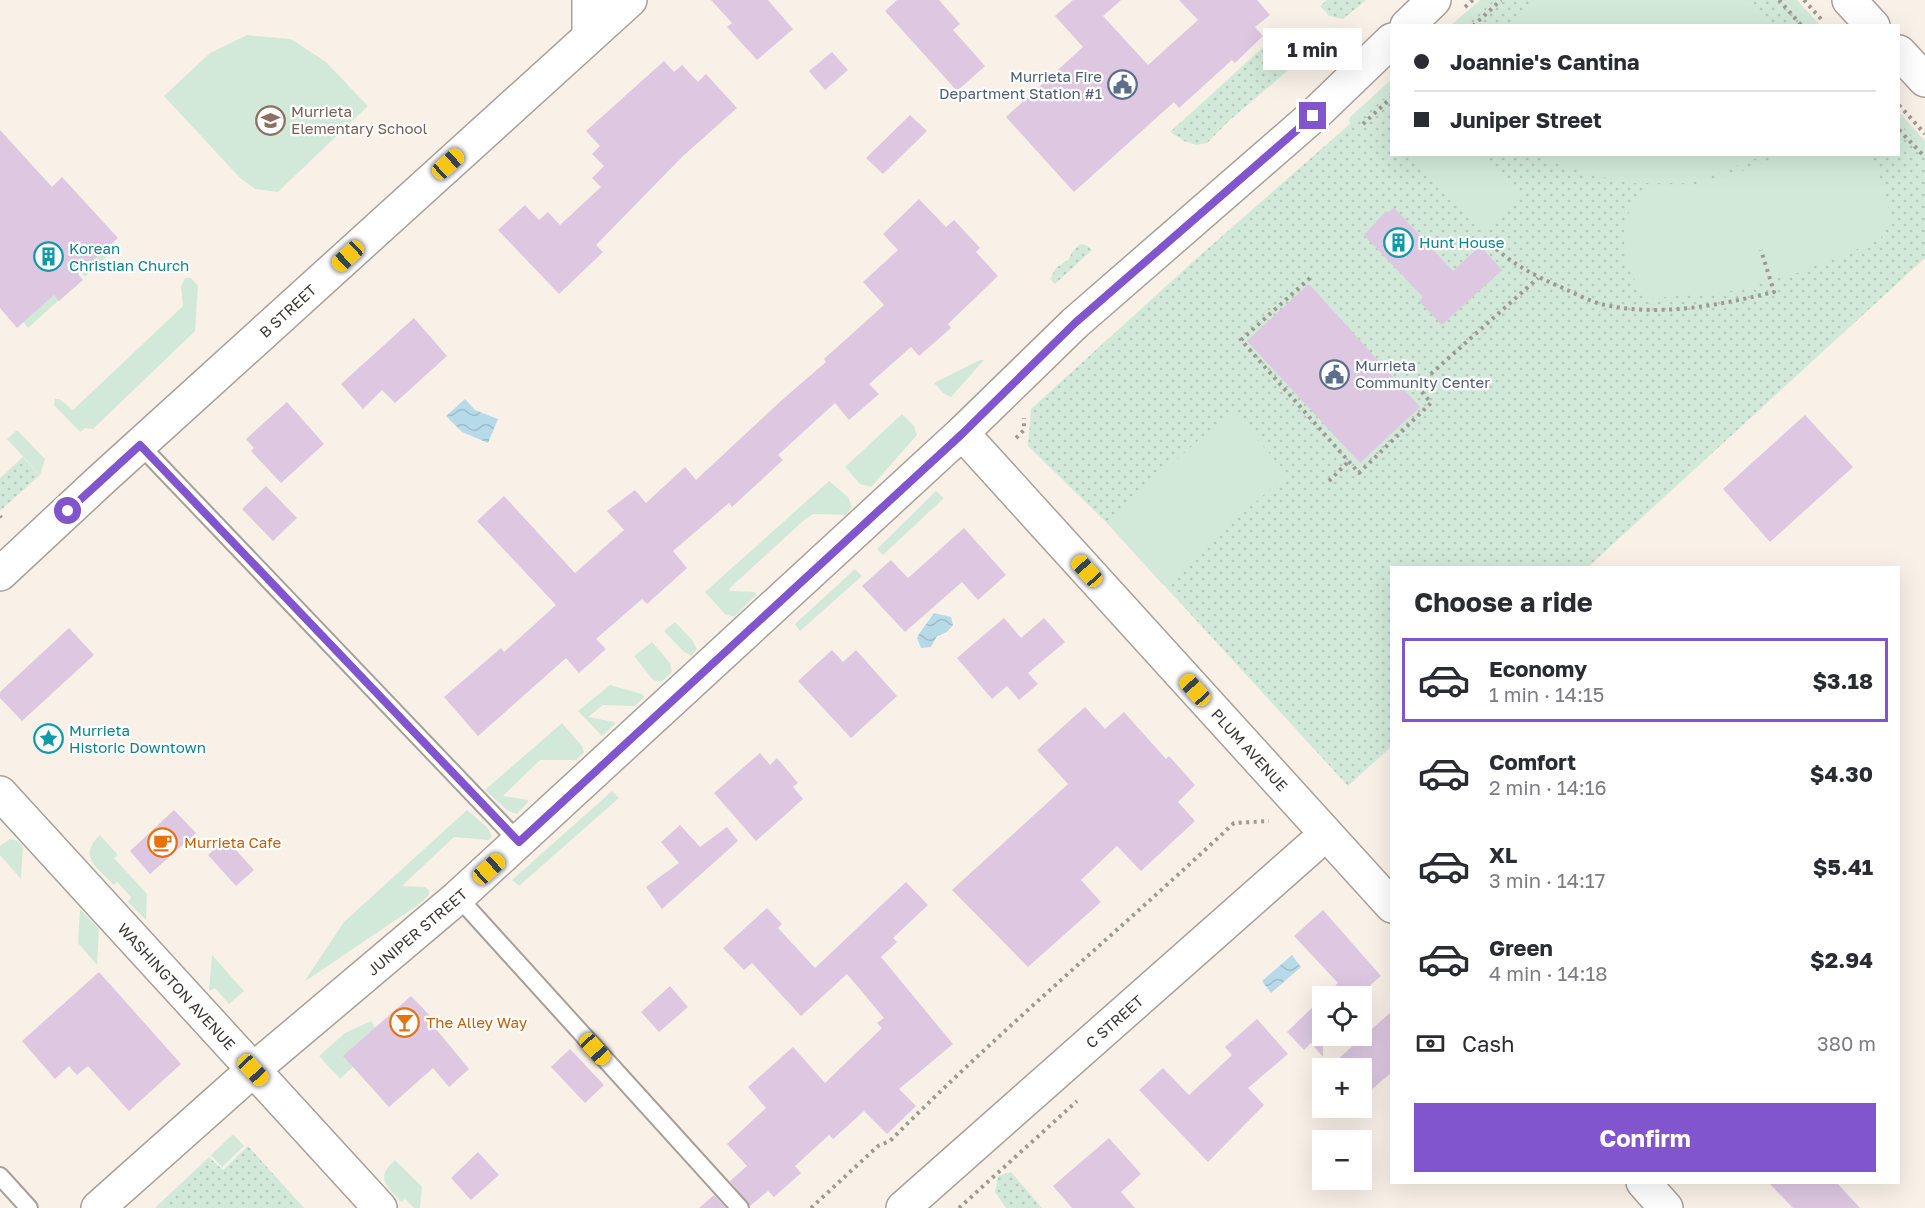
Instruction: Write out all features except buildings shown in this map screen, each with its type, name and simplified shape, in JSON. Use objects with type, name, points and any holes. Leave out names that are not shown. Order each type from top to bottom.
[{"type":"street","points":[[589,0],[589,37]]},
{"type":"street","name":"B STREET","points":[[0,574],[630,0]]},
{"type":"street","points":[[1409,24],[1434,0]]},
{"type":"street","points":[[1849,0],[1872,24]]},
{"type":"street","name":"JUNIPER STREET","points":[[98,1208],[253,1070],[458,897],[519,842],[962,434],[1075,323],[1313,116],[1390,42]]},
{"type":"street","points":[[1900,53],[1925,80]]},
{"type":"street","name":"PLUM AVENUE","points":[[962,434],[1390,904]]},
{"type":"street","name":"WASHINGTON AVENUE","points":[[0,793],[380,1208]]},
{"type":"street","name":"C STREET","points":[[903,1208],[1326,834]]},
{"type":"street","points":[[1645,1184],[1666,1208]]},
{"type":"lane","points":[[140,445],[519,842]]},
{"type":"lane","points":[[458,897],[740,1208]]},
{"type":"lane","points":[[0,1176],[29,1208]]},
{"type":"path","points":[[1475,24],[1501,0]]},
{"type":"path","points":[[1779,0],[1801,24]]},
{"type":"path","points":[[1804,0],[1825,24]]},
{"type":"path","points":[[1363,124],[1390,100]]},
{"type":"path","points":[[1900,106],[1925,134]]},
{"type":"path","points":[[1900,131],[1925,157]]},
{"type":"path","points":[[1485,240],[1504,258],[1538,278],[1604,305],[1644,310],[1701,307],[1774,292],[1761,250]]},
{"type":"path","points":[[1310,278],[1241,340],[1359,472],[1431,403],[1415,387],[1538,278]]},
{"type":"path","points":[[1329,481],[1348,462]]},
{"type":"path","points":[[811,1208],[878,1146],[890,1141],[952,1079],[1139,912],[1234,823],[1269,821]]},
{"type":"green space","points":[[1327,0],[1366,0],[1343,19],[1329,16],[1320,6]]},
{"type":"green space","points":[[1480,0],[1494,0],[1467,24],[1452,24]]},
{"type":"green space","points":[[1490,0],[1791,0],[1813,24],[1463,24]]},
{"type":"green space","points":[[1537,0],[1750,0],[1773,24],[1510,24]]},
{"type":"green space","points":[[1787,0],[1797,0],[1819,24],[1810,24]]},
{"type":"green space","points":[[1280,32],[1290,32],[1297,41],[1300,60],[1230,120],[1207,143],[1196,145],[1170,132]]},
{"type":"green space","points":[[247,35],[291,39],[326,62],[368,106],[278,192],[255,189],[240,178],[164,96],[210,53]]},
{"type":"green space","points":[[1390,81],[1390,93],[1353,126],[1349,121],[1350,117]]},
{"type":"green space","points":[[1390,89],[1390,156],[1900,156],[1900,118],[1925,145],[1925,258],[1589,566],[1390,566],[1390,748],[1348,786],[1107,523],[1028,446],[1031,409],[1197,258]]},
{"type":"green space","points":[[1900,113],[1925,141],[1925,151],[1900,123]]},
{"type":"green space","points":[[1409,156],[1478,156],[1521,198],[1488,231]]},
{"type":"green space","points":[[1536,156],[1762,156],[1689,183],[1630,183],[1581,172]]},
{"type":"green space","points":[[1779,156],[1864,156],[1876,167],[1884,188],[1890,216],[1880,240],[1797,273],[1731,291],[1652,298],[1637,285],[1625,257],[1624,228],[1632,203],[1645,188],[1690,186],[1749,169]]},
{"type":"green space","points":[[113,243],[114,250],[85,277],[80,271]]},
{"type":"green space","points":[[1080,244],[1092,250],[1055,284],[1050,279],[1056,268],[1069,259]]},
{"type":"green space","points":[[185,278],[191,278],[198,286],[195,331],[93,429],[85,428],[80,432],[54,405],[55,399],[59,399],[73,410],[183,306],[181,287]]},
{"type":"green space","points":[[54,295],[59,300],[28,328],[23,322]]},
{"type":"green space","points":[[984,360],[951,397],[943,393],[934,383]]},
{"type":"green space","points":[[1232,410],[1287,474],[1163,585],[1107,523]]},
{"type":"green space","points":[[902,414],[914,426],[917,435],[871,487],[860,484],[845,467]]},
{"type":"green space","points":[[17,430],[45,459],[40,475],[7,439]]},
{"type":"green space","points":[[23,457],[40,475],[0,511],[0,478]]},
{"type":"green space","points":[[829,481],[848,497],[852,507],[846,515],[813,514],[803,521],[729,589],[755,592],[756,595],[734,617],[725,614],[705,592]]},
{"type":"green space","points":[[936,491],[944,498],[883,555],[877,549]]},
{"type":"green space","points":[[855,569],[862,576],[800,631],[795,624]]},
{"type":"green space","points":[[675,622],[692,640],[697,649],[692,656],[684,652],[664,631]]},
{"type":"green space","points":[[652,642],[670,663],[672,672],[661,682],[653,680],[634,656]]},
{"type":"green space","points":[[610,685],[642,694],[644,697],[635,706],[603,705],[588,717],[614,722],[615,724],[602,736],[578,711]]},
{"type":"green space","points":[[562,723],[582,746],[584,753],[576,760],[540,760],[503,796],[528,800],[517,814],[508,811],[485,790]]},
{"type":"green space","points":[[612,791],[619,798],[519,886],[512,880]]},
{"type":"green space","points":[[467,810],[488,828],[492,837],[488,840],[454,837],[402,886],[425,887],[429,890],[429,895],[418,905],[304,982],[344,922]]},
{"type":"green space","points":[[100,835],[118,855],[114,858],[147,894],[146,920],[128,902],[131,897],[117,882],[114,885],[92,862],[90,850]]},
{"type":"green space","points":[[10,839],[18,841],[23,846],[21,879],[0,855],[0,846]]},
{"type":"green space","points":[[80,909],[99,929],[97,965],[78,943]]},
{"type":"green space","points":[[212,955],[244,991],[229,1004],[215,988],[209,991]]},
{"type":"green space","points":[[371,1021],[375,1028],[344,1057],[353,1067],[340,1079],[319,1056],[345,1033]]},
{"type":"green space","points":[[233,1134],[244,1146],[222,1167],[211,1155]]},
{"type":"green space","points":[[248,1146],[304,1208],[155,1208],[209,1157],[223,1170]]},
{"type":"green space","points":[[395,1160],[422,1187],[420,1208],[414,1208],[405,1199],[401,1202],[387,1186],[385,1172]]},
{"type":"green space","points":[[1011,1172],[1042,1208],[1006,1208],[995,1192],[998,1176]]},
{"type":"water","points":[[465,399],[475,410],[498,419],[488,443],[462,432],[446,416]]},
{"type":"water","points":[[934,613],[951,617],[953,625],[947,632],[937,636],[931,647],[921,648],[917,638]]},
{"type":"water","points":[[1292,955],[1301,967],[1271,993],[1262,981]]},
{"type":"place","name":"Murrieta Fire Department Station #1","points":[[1123,85]]},
{"type":"place","name":"Murrieta Elementary School","points":[[270,120]]},
{"type":"place","name":"Hunt House","points":[[1398,242]]},
{"type":"place","name":"Korean Christian Church","points":[[48,257]]},
{"type":"place","name":"Murrieta Community Center","points":[[1334,374]]},
{"type":"place","name":"Murrieta Historic Downtown","points":[[48,739]]},
{"type":"place","name":"Murrieta Cafe","points":[[163,842]]},
{"type":"place","name":"The Alley Way","points":[[405,1022]]},
{"type":"route","points":[[68,511],[140,445],[519,842],[962,434],[1075,323],[1313,116]]}]
